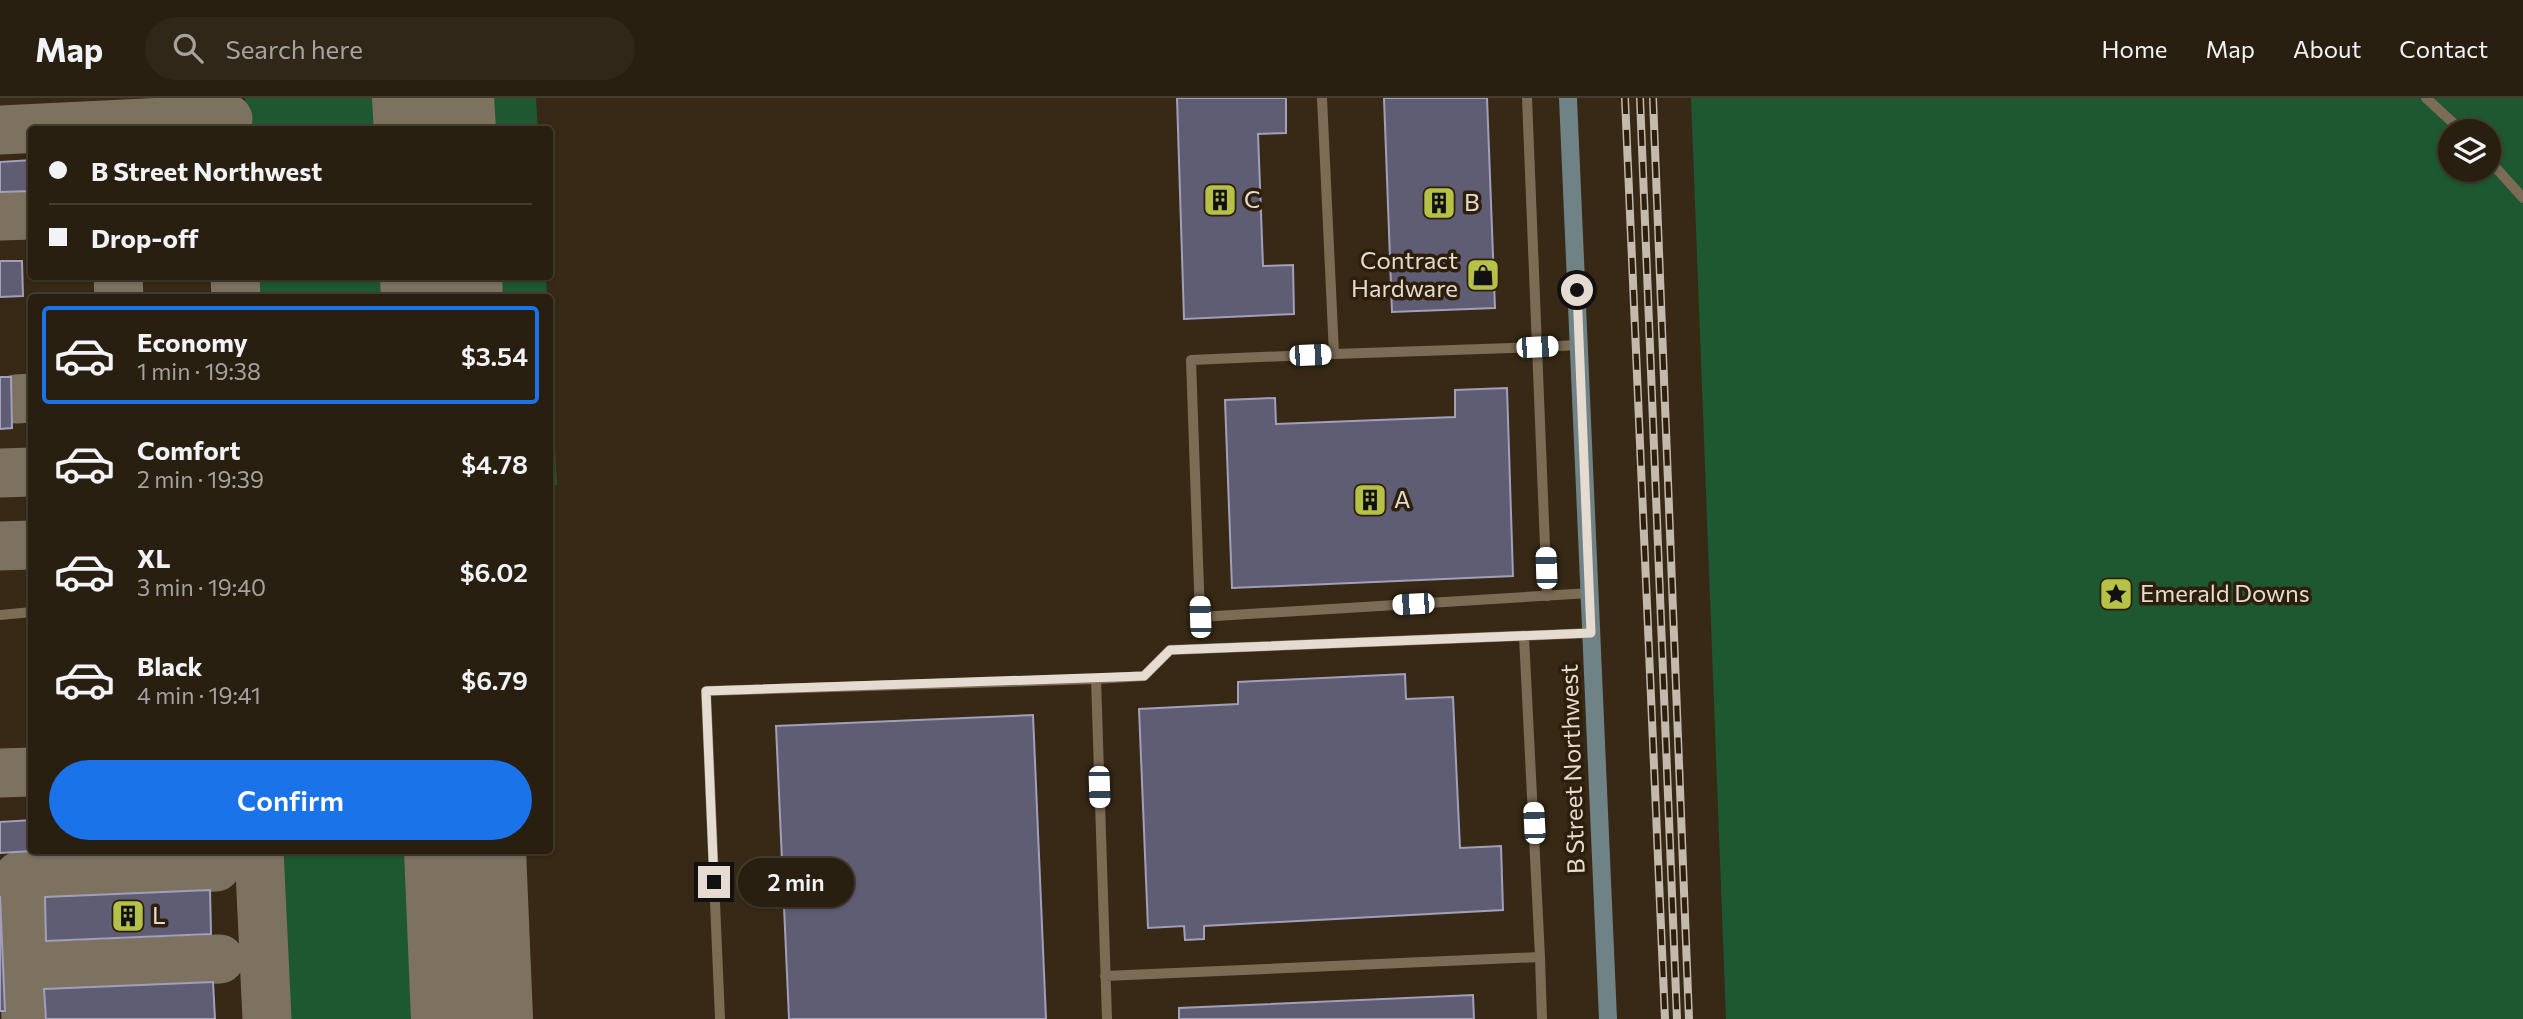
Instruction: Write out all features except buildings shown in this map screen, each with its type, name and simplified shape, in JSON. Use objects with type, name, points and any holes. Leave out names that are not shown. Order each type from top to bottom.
[{"type":"street","name":"B Street Northwest","points":[[1568,98],[1608,1019]]},
{"type":"lane","points":[[1322,98],[1334,354]]},
{"type":"lane","points":[[1527,98],[1547,596]]},
{"type":"lane","points":[[2426,98],[2449,119]]},
{"type":"lane","points":[[2501,173],[2523,198]]},
{"type":"lane","points":[[1579,345],[1191,360],[1200,617],[1590,593]]},
{"type":"lane","points":[[0,615],[28,612]]},
{"type":"lane","points":[[720,1019],[706,691],[1144,676],[1170,650],[1591,633]]},
{"type":"lane","points":[[1524,636],[1542,1019]]},
{"type":"lane","points":[[1096,679],[1107,1019]]},
{"type":"lane","points":[[1105,976],[1540,957]]},
{"type":"green space","points":[[245,98],[397,98],[398,126],[246,126]]},
{"type":"green space","points":[[461,98],[536,98],[538,126],[462,126]]},
{"type":"green space","name":"Emerald Downs","points":[[1691,98],[2523,98],[2523,1019],[1726,1019]]},
{"type":"green space","points":[[254,280],[404,280],[405,294],[255,294]]},
{"type":"green space","points":[[467,280],[546,280],[547,294],[468,294]]},
{"type":"green space","points":[[553,407],[557,485],[553,485]]},
{"type":"green space","points":[[276,854],[429,854],[436,1019],[283,1019]]},
{"type":"taxiway","points":[[83,126],[228,119]]},
{"type":"taxiway","points":[[0,130],[28,129]]},
{"type":"taxiway","points":[[0,216],[28,215]]},
{"type":"taxiway","points":[[118,280],[119,294]]},
{"type":"taxiway","points":[[235,280],[236,294]]},
{"type":"taxiway","points":[[16,399],[28,398]]},
{"type":"taxiway","points":[[0,473],[28,472]]},
{"type":"taxiway","points":[[0,546],[28,545]]},
{"type":"taxiway","points":[[0,773],[28,772]]},
{"type":"taxiway","points":[[259,854],[267,1019]]},
{"type":"taxiway","points":[[26,1019],[19,876],[216,867]]},
{"type":"taxiway","points":[[23,967],[220,959]]},
{"type":"runway","points":[[433,98],[435,126]]},
{"type":"runway","points":[[441,280],[442,294]]},
{"type":"runway","points":[[465,854],[472,1019]]},
{"type":"railway","points":[[1625,98],[1665,1019]]},
{"type":"railway","points":[[1640,98],[1677,1019]]},
{"type":"railway","points":[[1653,98],[1689,1019]]},
{"type":"place","name":"C","points":[[1220,200]]},
{"type":"place","name":"B","points":[[1439,203]]},
{"type":"place","name":"Contract Hardware","points":[[1483,275]]},
{"type":"place","name":"A","points":[[1370,500]]},
{"type":"place","name":"Emerald Downs","points":[[2116,594]]},
{"type":"place","name":"L","points":[[128,916]]},
{"type":"route","points":[[714,882],[706,691],[1144,676],[1170,650],[1591,633],[1577,290]]}]
